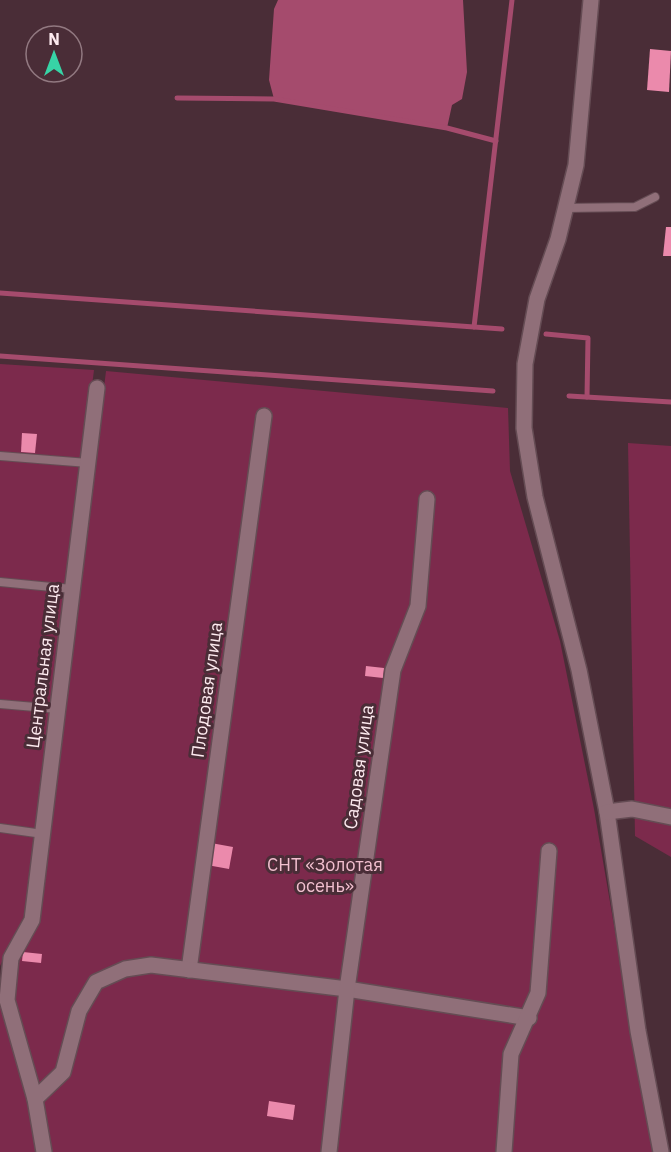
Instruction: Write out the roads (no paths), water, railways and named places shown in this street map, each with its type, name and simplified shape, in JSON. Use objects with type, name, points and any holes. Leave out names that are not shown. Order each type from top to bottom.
[{"type":"street","points":[[591,0],[576,165],[537,299],[525,364],[524,428],[535,497],[579,670],[607,812],[638,1031],[661,1152]]},
{"type":"street","name":"Центральная улица","points":[[44,1152],[35,1099],[7,1000],[11,958],[32,920],[97,388]]},
{"type":"street","name":"Плодовая улица","points":[[189,970],[264,416]]},
{"type":"street","name":"Садовая улица","points":[[329,1152],[347,989],[393,670],[418,606],[427,499]]},
{"type":"street","points":[[607,812],[633,809],[671,817]]},
{"type":"street","points":[[504,1152],[511,1054],[529,1018],[538,993],[549,851]]},
{"type":"street","points":[[35,1099],[63,1071],[79,1011],[96,982],[125,969],[151,965],[347,989],[529,1018]]},
{"type":"lane","points":[[565,208],[635,207],[655,197]]},
{"type":"lane","points":[[0,456],[87,463]]},
{"type":"lane","points":[[0,582],[72,589]]},
{"type":"lane","points":[[0,704],[58,709]]},
{"type":"lane","points":[[0,828],[42,834]]},
{"type":"waterway","points":[[474,327],[512,0]]},
{"type":"waterway","points":[[177,98],[274,99],[447,128],[496,141]]},
{"type":"waterway","points":[[0,293],[502,329]]},
{"type":"waterway","points":[[546,334],[588,338],[587,397]]},
{"type":"waterway","points":[[0,356],[493,391]]},
{"type":"waterway","points":[[569,396],[671,402]]},
{"type":"park label","name":"СНТ «Золотая осень»","points":[[325,875]]}]
